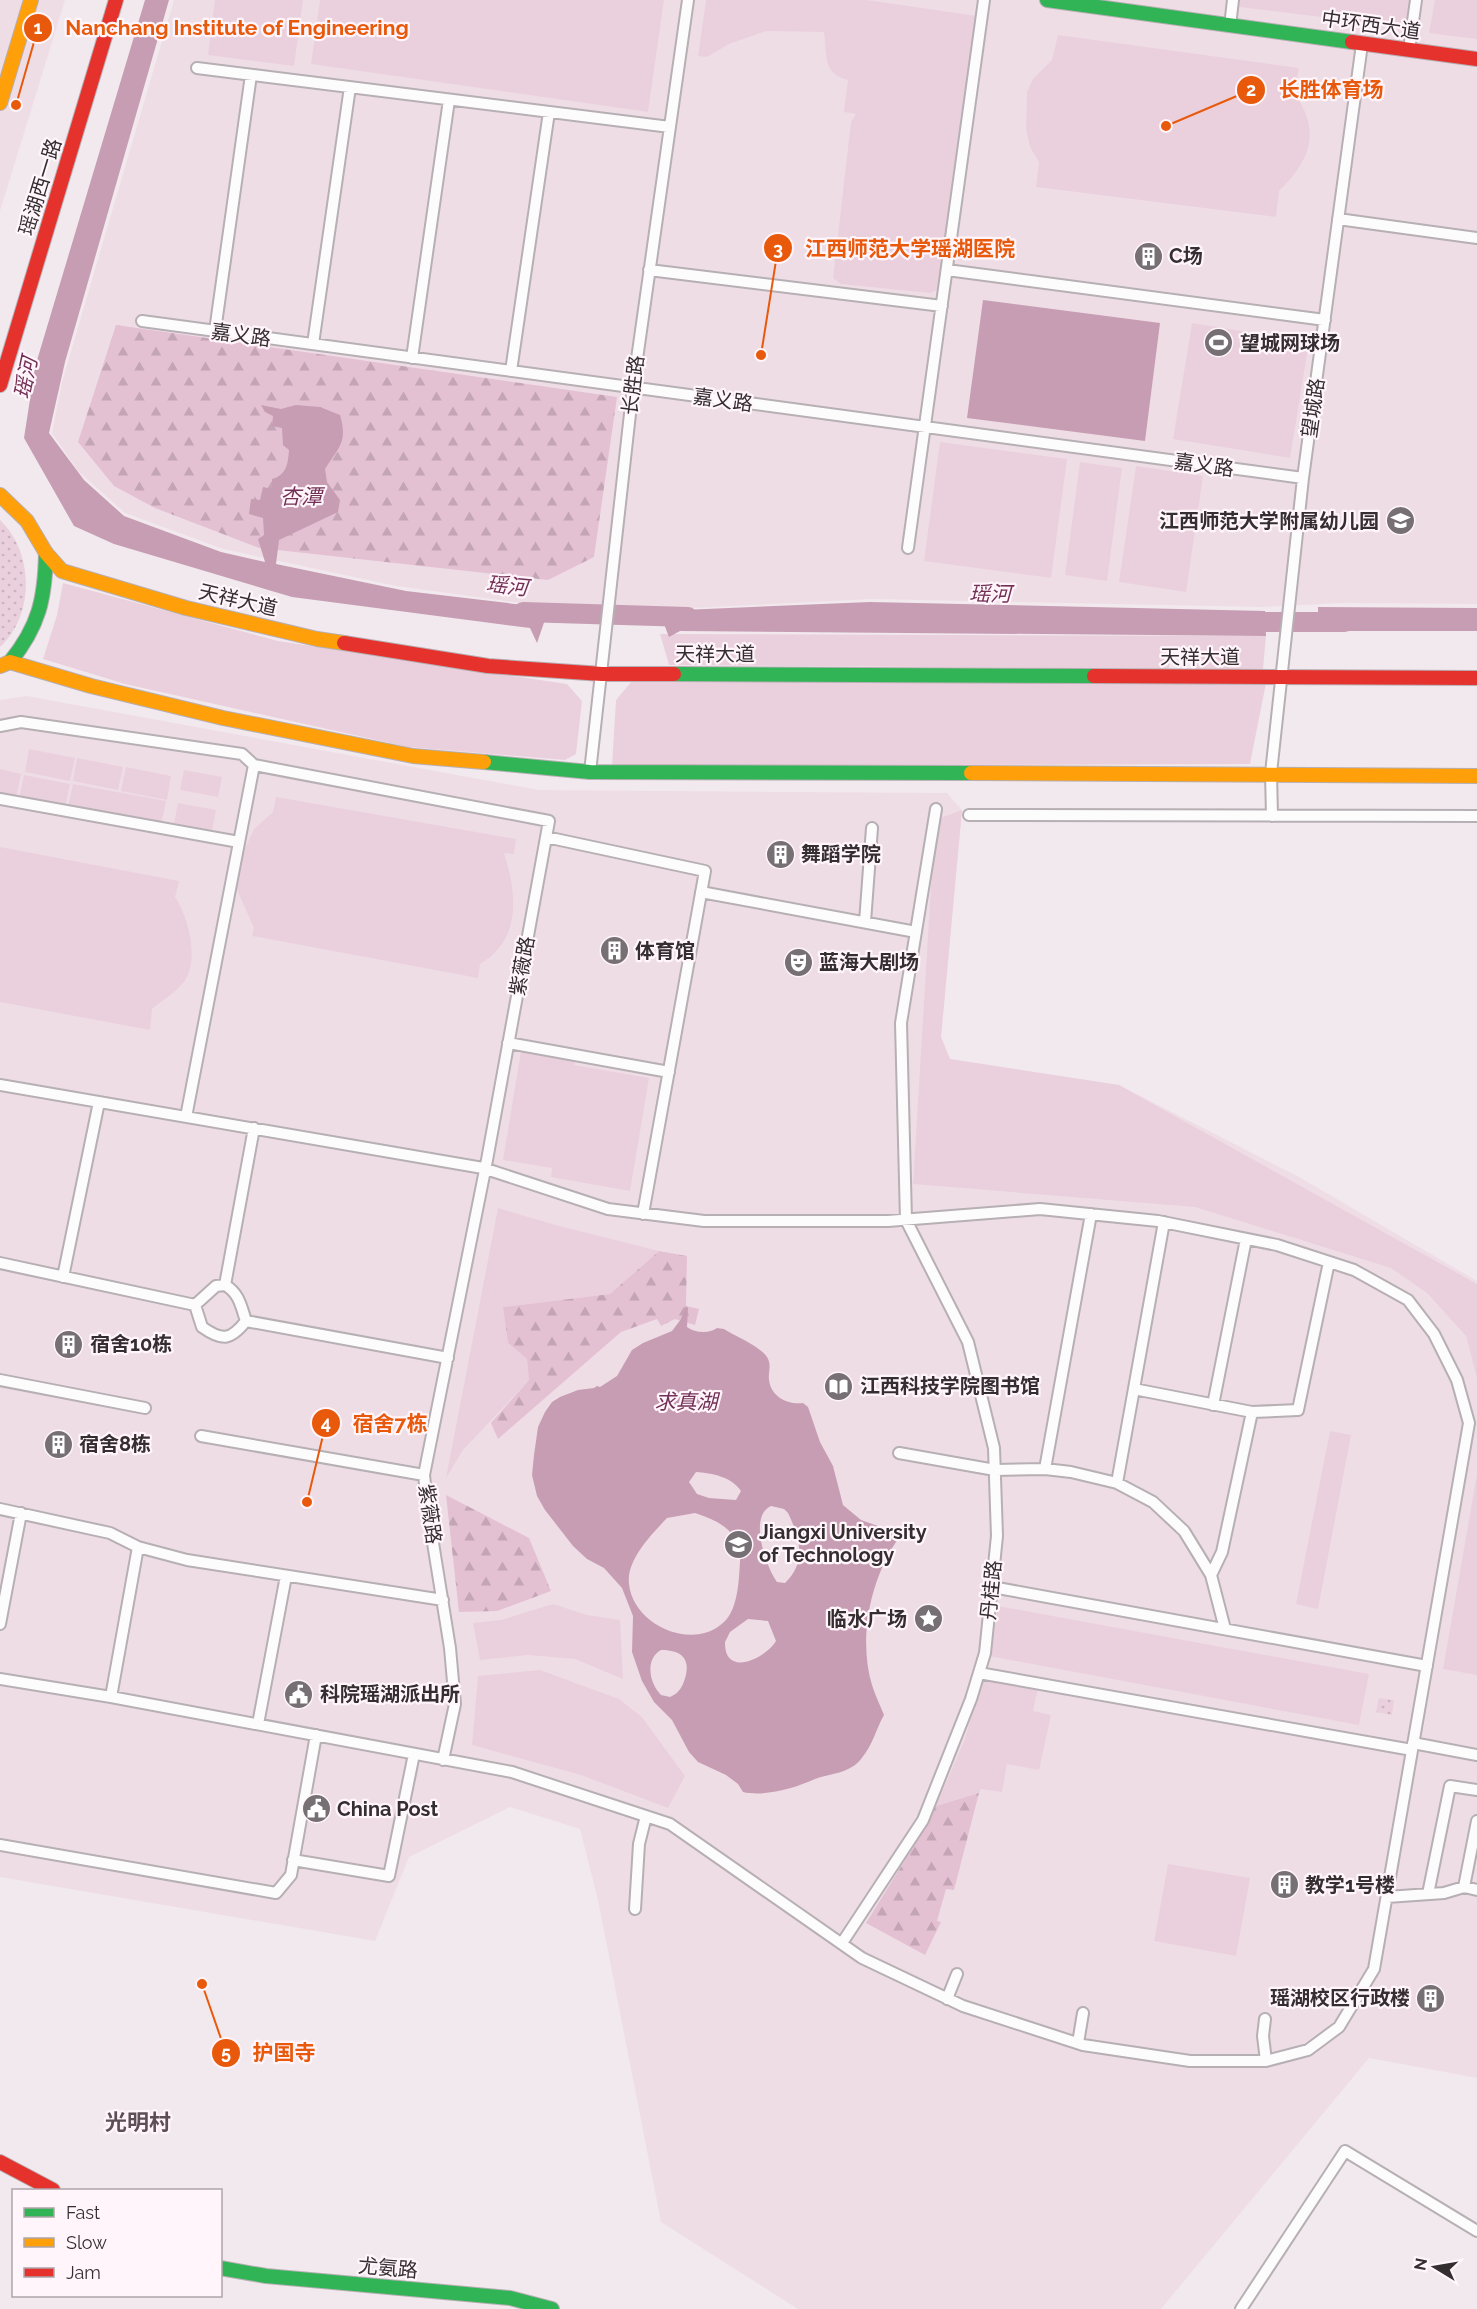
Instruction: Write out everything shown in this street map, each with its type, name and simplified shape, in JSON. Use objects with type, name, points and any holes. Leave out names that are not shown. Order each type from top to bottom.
[{"type":"main road","points":[[0,103],[31,0]]},
{"type":"main road","name":"瑶湖西一路","points":[[0,385],[117,0]]},
{"type":"main road","name":"中环西大道","points":[[1047,0],[1477,59]]},
{"type":"main road","name":"天祥大道","points":[[0,484],[5,499],[27,521],[46,553],[63,571],[186,608],[317,639],[488,666],[602,674],[1007,677],[1282,669],[1477,678]]},
{"type":"main road","points":[[5,664],[27,643],[41,613],[45,591],[46,553]]},
{"type":"main road","points":[[5,664],[223,718],[413,756],[590,772],[1271,773],[1477,776]]},
{"type":"main road","points":[[0,2162],[51,2189]]},
{"type":"main road","name":"尤氨路","points":[[222,2268],[266,2276],[510,2298],[552,2309]]},
{"type":"street","name":"长胜路","points":[[590,772],[633,387],[688,0]]},
{"type":"street","points":[[908,548],[984,0]]},
{"type":"street","points":[[1230,26],[1233,0]]},
{"type":"street","points":[[1409,50],[1416,0]]},
{"type":"street","name":"望城路","points":[[1272,816],[1271,773],[1304,478],[1362,44]]},
{"type":"street","points":[[197,68],[670,128]]},
{"type":"street","points":[[215,331],[251,75]]},
{"type":"street","points":[[313,344],[350,87]]},
{"type":"street","points":[[412,358],[449,100]]},
{"type":"street","points":[[511,371],[549,112]]},
{"type":"street","points":[[1338,219],[1477,238]]},
{"type":"street","points":[[649,270],[942,306]]},
{"type":"street","points":[[947,270],[1325,320]]},
{"type":"street","name":"嘉义路","points":[[142,321],[1304,478]]},
{"type":"street","points":[[0,726],[21,722],[242,754],[254,765],[549,820],[546,837],[705,871],[642,1214]]},
{"type":"street","points":[[186,1117],[254,765]]},
{"type":"street","points":[[0,799],[239,842]]},
{"type":"street","points":[[906,1220],[901,1023],[936,809]]},
{"type":"street","points":[[969,815],[1477,816]]},
{"type":"street","points":[[865,922],[872,828]]},
{"type":"street","name":"紫薇路","points":[[443,1760],[455,1704],[443,1600],[424,1475],[485,1169],[546,837]]},
{"type":"street","points":[[701,892],[916,932]]},
{"type":"street","points":[[508,1043],[669,1072]]},
{"type":"street","points":[[0,1084],[485,1169],[608,1209],[712,1223],[906,1220],[1040,1209],[1164,1222],[1277,1245],[1354,1270],[1408,1300],[1434,1334],[1457,1380],[1469,1423],[1374,1969],[1339,2027],[1308,2050],[1266,2061],[1190,2061],[1078,2043],[963,2006],[862,1958],[670,1824],[512,1772],[0,1678]]},
{"type":"street","points":[[63,1278],[99,1102]]},
{"type":"street","points":[[225,1285],[254,1128]]},
{"type":"street","points":[[1045,1469],[1091,1214]]},
{"type":"street","name":"丹桂路","points":[[842,1943],[923,1820],[979,1673],[985,1653],[997,1536],[994,1448],[968,1342],[906,1220]]},
{"type":"street","points":[[1117,1483],[1164,1222]]},
{"type":"street","points":[[1213,1405],[1246,1239]]},
{"type":"street","points":[[1134,1389],[1252,1412],[1298,1410],[1329,1262]]},
{"type":"street","points":[[0,1263],[195,1305]]},
{"type":"street","points":[[195,1305],[216,1286],[225,1285],[233,1290],[238,1298],[246,1320]]},
{"type":"street","points":[[195,1305],[202,1327],[216,1337],[227,1338],[238,1331],[246,1320]]},
{"type":"street","points":[[246,1320],[448,1358]]},
{"type":"street","points":[[0,1380],[145,1408]]},
{"type":"street","points":[[1211,1575],[1222,1552],[1252,1412]]},
{"type":"street","points":[[201,1436],[424,1475]]},
{"type":"street","points":[[898,1453],[994,1470],[1045,1469],[1071,1472],[1117,1483],[1153,1502],[1184,1531],[1211,1575],[1225,1629]]},
{"type":"street","points":[[0,1509],[110,1533],[138,1547],[187,1560],[443,1600]]},
{"type":"street","points":[[0,1624],[21,1513]]},
{"type":"street","points":[[111,1697],[138,1547]]},
{"type":"street","points":[[258,1724],[286,1576]]},
{"type":"street","points":[[992,1587],[1427,1666]]},
{"type":"street","points":[[979,1673],[1413,1747],[1477,1755]]},
{"type":"street","points":[[0,1845],[276,1893],[291,1875],[315,1735]]},
{"type":"street","points":[[293,1860],[389,1876],[414,1754]]},
{"type":"street","points":[[1428,1894],[1450,1786],[1477,1790]]},
{"type":"street","points":[[635,1909],[639,1844],[646,1816]]},
{"type":"street","points":[[1464,1887],[1477,1821]]},
{"type":"street","points":[[1387,1897],[1444,1893],[1464,1887],[1477,1890]]},
{"type":"street","points":[[947,1999],[957,1974]]},
{"type":"street","points":[[1078,2043],[1083,2013]]},
{"type":"street","points":[[1265,2019],[1263,2036],[1266,2061]]},
{"type":"street","points":[[1241,2309],[1344,2151],[1477,2231]]},
{"type":"shaded area","points":[[0,0],[65,0],[0,211]]},
{"type":"shaded area","points":[[174,0],[1477,0],[1477,604],[1343,603],[1261,607],[871,599],[693,608],[529,604],[396,586],[223,549],[125,513],[78,471],[52,433],[62,382]]},
{"type":"shaded area","points":[[215,0],[303,0],[294,66],[208,55]]},
{"type":"shaded area","points":[[320,0],[664,0],[648,112],[311,64]]},
{"type":"shaded area","points":[[706,0],[867,0],[977,16],[939,289],[930,293],[841,284],[833,278],[851,122],[856,114],[844,112],[848,80],[834,73],[827,62],[824,32],[766,31],[729,44],[707,57],[698,56]]},
{"type":"shaded area","points":[[1233,0],[1416,0],[1412,28],[1232,6]]},
{"type":"shaded area","points":[[1435,0],[1477,0],[1477,39],[1429,33]]},
{"type":"shaded area","points":[[1058,35],[1299,68],[1294,93],[1308,120],[1309,145],[1298,168],[1279,191],[1276,217],[1036,187],[1039,162],[1030,147],[1026,129],[1027,92],[1033,79],[1052,60]]},
{"type":"shaded area","points":[[1192,323],[1309,342],[1290,458],[1173,439]]},
{"type":"shaded area","points":[[940,442],[1067,459],[1051,578],[924,561]]},
{"type":"shaded area","points":[[1080,462],[1122,468],[1107,581],[1065,575]]},
{"type":"shaded area","points":[[1136,466],[1203,476],[1186,592],[1119,582]]},
{"type":"shaded area","points":[[0,520],[11,533],[19,549],[26,584],[20,618],[0,647]]},
{"type":"shaded area","points":[[63,583],[278,641],[567,684],[582,701],[576,754],[565,760],[408,747],[125,684],[43,659],[57,615]]},
{"type":"shaded area","points":[[660,634],[1266,636],[1263,669],[1196,670],[1195,651],[1171,650],[1169,669],[669,665]]},
{"type":"shaded area","points":[[632,681],[1266,683],[1250,764],[612,766],[616,700]]},
{"type":"shaded area","name":"Jiangxi University of Technology","points":[[27,696],[539,790],[947,793],[962,810],[941,1037],[950,1059],[1119,1085],[1299,1177],[1477,1281],[1477,2078],[1369,2058],[1161,2309],[798,2309],[661,2222],[598,1900],[580,1829],[510,1807],[409,1857],[375,1941],[0,1877],[0,700]]},
{"type":"shaded area","points":[[29,749],[75,758],[70,781],[25,772]]},
{"type":"shaded area","points":[[77,758],[123,767],[118,790],[73,781]]},
{"type":"shaded area","points":[[126,767],[171,776],[167,800],[121,791]]},
{"type":"shaded area","points":[[0,769],[21,774],[16,798],[0,795]]},
{"type":"shaded area","points":[[184,770],[222,777],[218,797],[180,790]]},
{"type":"shaded area","points":[[24,775],[70,784],[65,807],[19,798]]},
{"type":"shaded area","points":[[73,784],[166,801],[161,825],[68,807]]},
{"type":"shaded area","points":[[276,797],[516,839],[514,854],[504,853],[512,884],[513,899],[513,914],[509,929],[494,954],[480,964],[478,978],[252,936],[254,928],[237,890],[239,861],[254,829],[273,812]]},
{"type":"shaded area","points":[[178,803],[216,810],[212,830],[174,823]]},
{"type":"shaded area","points":[[962,810],[941,1037],[950,1059],[1119,1085],[1477,1284],[1477,1378],[1466,1336],[1427,1293],[1391,1268],[1195,1207],[913,1184],[935,820]]},
{"type":"shaded area","points":[[0,847],[179,881],[175,897],[184,914],[190,936],[192,958],[187,977],[180,986],[152,1009],[150,1030],[0,1002]]},
{"type":"shaded area","points":[[521,1051],[576,1060],[574,1065],[649,1078],[630,1191],[551,1177],[552,1168],[503,1160]]},
{"type":"shaded area","points":[[498,1208],[659,1251],[610,1294],[503,1307],[508,1343],[527,1359],[529,1380],[463,1450],[446,1478]]},
{"type":"shaded area","points":[[1330,1431],[1351,1435],[1318,1609],[1296,1604]]},
{"type":"shaded area","points":[[1477,1474],[1477,1675],[1443,1669]]},
{"type":"shaded area","points":[[553,1604],[587,1615],[620,1620],[623,1679],[575,1659],[528,1655],[480,1660],[473,1623],[501,1620]]},
{"type":"shaded area","points":[[998,1606],[1369,1674],[1359,1725],[989,1656]]},
{"type":"shaded area","points":[[540,1670],[619,1699],[642,1717],[685,1776],[668,1808],[581,1775],[472,1745],[478,1676]]},
{"type":"shaded area","points":[[982,1679],[1038,1688],[1033,1711],[1051,1715],[1039,1770],[1007,1764],[1002,1792],[981,1789],[979,1793],[936,1806],[965,1739]]},
{"type":"shaded area","points":[[1379,1698],[1394,1700],[1392,1715],[1376,1712]]},
{"type":"shaded area","points":[[1168,1864],[1250,1878],[1236,1956],[1154,1941]]},
{"type":"green space","points":[[116,325],[617,397],[594,557],[548,580],[259,548],[155,508],[114,486],[78,442]]},
{"type":"green space","points":[[659,1251],[687,1256],[686,1306],[699,1309],[695,1325],[675,1319],[661,1326],[657,1319],[621,1332],[498,1439],[491,1423],[529,1380],[527,1359],[508,1343],[503,1307],[610,1294]]},
{"type":"green space","points":[[446,1495],[529,1538],[551,1591],[497,1611],[459,1612]]},
{"type":"green space","points":[[979,1793],[954,1890],[946,1889],[937,1921],[941,1922],[925,1955],[866,1923],[936,1806]]},
{"type":"water","name":"杏潭","points":[[145,0],[169,0],[65,362],[49,433],[84,480],[124,516],[221,552],[265,562],[258,539],[264,535],[263,518],[249,514],[251,499],[260,500],[263,487],[272,489],[272,479],[281,475],[286,468],[289,450],[283,445],[282,428],[272,426],[273,416],[265,412],[261,405],[281,409],[296,405],[320,407],[340,415],[343,432],[341,444],[325,469],[327,482],[340,500],[338,512],[279,540],[276,564],[406,591],[549,608],[537,643],[530,628],[292,597],[114,544],[74,526],[24,438],[35,367]]},
{"type":"water","points":[[983,300],[1160,323],[1145,441],[967,418]]},
{"type":"water","points":[[870,602],[1265,611],[1266,636],[680,631],[669,637],[659,611]]},
{"type":"water","points":[[1318,607],[1477,608],[1477,631],[1318,631]]},
{"type":"water","name":"求真湖","points":[[686,1306],[688,1308],[687,1327],[690,1329],[702,1332],[717,1328],[724,1329],[764,1353],[769,1363],[769,1380],[773,1391],[781,1399],[792,1403],[803,1403],[808,1407],[820,1442],[833,1466],[843,1505],[861,1520],[892,1531],[904,1531],[883,1565],[870,1604],[866,1645],[868,1666],[873,1689],[884,1715],[872,1742],[861,1759],[851,1768],[780,1791],[743,1792],[738,1784],[726,1775],[698,1762],[689,1752],[672,1720],[654,1702],[642,1681],[632,1652],[633,1616],[622,1588],[604,1568],[587,1559],[573,1546],[545,1510],[537,1496],[532,1475],[538,1427],[552,1402],[578,1390],[600,1387],[617,1376],[632,1350],[672,1331],[681,1319]],"holes":[[[696,1472],[709,1473],[727,1479],[741,1491],[736,1500],[709,1498],[697,1494],[689,1482]],[[771,1506],[784,1509],[796,1532],[799,1558],[792,1575],[785,1583],[777,1582],[764,1554],[760,1530],[764,1512]],[[695,1513],[704,1516],[727,1529],[737,1542],[740,1561],[735,1602],[729,1616],[711,1631],[681,1634],[666,1630],[641,1611],[633,1599],[629,1584],[632,1566],[641,1548],[667,1518]],[[748,1619],[768,1621],[776,1641],[763,1654],[746,1662],[731,1660],[726,1653],[725,1642],[730,1632]],[[661,1650],[676,1652],[684,1659],[687,1669],[686,1676],[681,1688],[672,1696],[661,1695],[654,1685],[650,1672],[652,1660]]]},
{"type":"waterway","name":"瑶河","points":[[523,612],[688,617]]},
{"type":"waterway","name":"瑶河","points":[[1240,622],[1345,622]]},
{"type":"traffic: fast","points":[[1047,0],[1352,42]]},
{"type":"traffic: fast","points":[[10,662],[34,624],[42,598],[46,553]]},
{"type":"traffic: fast","points":[[674,674],[1094,676]]},
{"type":"traffic: fast","points":[[484,762],[590,772],[971,773]]},
{"type":"traffic: fast","points":[[222,2268],[266,2276],[510,2298],[552,2309]]},
{"type":"traffic: slow","points":[[0,103],[31,0]]},
{"type":"traffic: slow","points":[[0,495],[27,521],[46,553],[62,571],[186,608],[317,639],[344,643]]},
{"type":"traffic: slow","points":[[0,666],[10,662],[91,686],[223,718],[413,756],[484,762]]},
{"type":"traffic: slow","points":[[971,773],[1477,776]]},
{"type":"traffic: jam","points":[[0,385],[116,0]]},
{"type":"traffic: jam","points":[[1352,42],[1477,59]]},
{"type":"traffic: jam","points":[[344,643],[488,666],[602,674],[674,674]]},
{"type":"traffic: jam","points":[[1094,676],[1477,678]]},
{"type":"traffic: jam","points":[[0,2162],[51,2189]]},
{"type":"place","name":"Nanchang Institute of Engineering","points":[[16,105]]},
{"type":"place","name":"长胜体育场","points":[[1166,126]]},
{"type":"place","name":"C场","points":[[1148,256]]},
{"type":"place","name":"望城网球场","points":[[1219,343]]},
{"type":"place","name":"江西师范大学瑶湖医院","points":[[761,355]]},
{"type":"place","name":"江西师范大学附属幼儿园","points":[[1400,521]]},
{"type":"place","name":"舞蹈学院","points":[[780,854]]},
{"type":"place","name":"体育馆","points":[[614,951]]},
{"type":"place","name":"蓝海大剧场","points":[[798,962]]},
{"type":"place","name":"宿舍10栋","points":[[69,1344]]},
{"type":"place","name":"江西科技学院图书馆","points":[[839,1386]]},
{"type":"place","name":"宿舍8栋","points":[[58,1444]]},
{"type":"place","name":"宿舍7栋","points":[[307,1502]]},
{"type":"place","name":"Jiangxi University of Technology","points":[[738,1544]]},
{"type":"place","name":"临水广场","points":[[928,1619]]},
{"type":"place","name":"科院瑶湖派出所","points":[[299,1694]]},
{"type":"place","name":"China Post","points":[[316,1809]]},
{"type":"place","name":"教学1号楼","points":[[1284,1885]]},
{"type":"place","name":"护国寺","points":[[202,1984]]},
{"type":"place","name":"瑶湖校区行政楼","points":[[1431,1998]]},
{"type":"district","name":"光明村","points":[[138,2122]]}]
